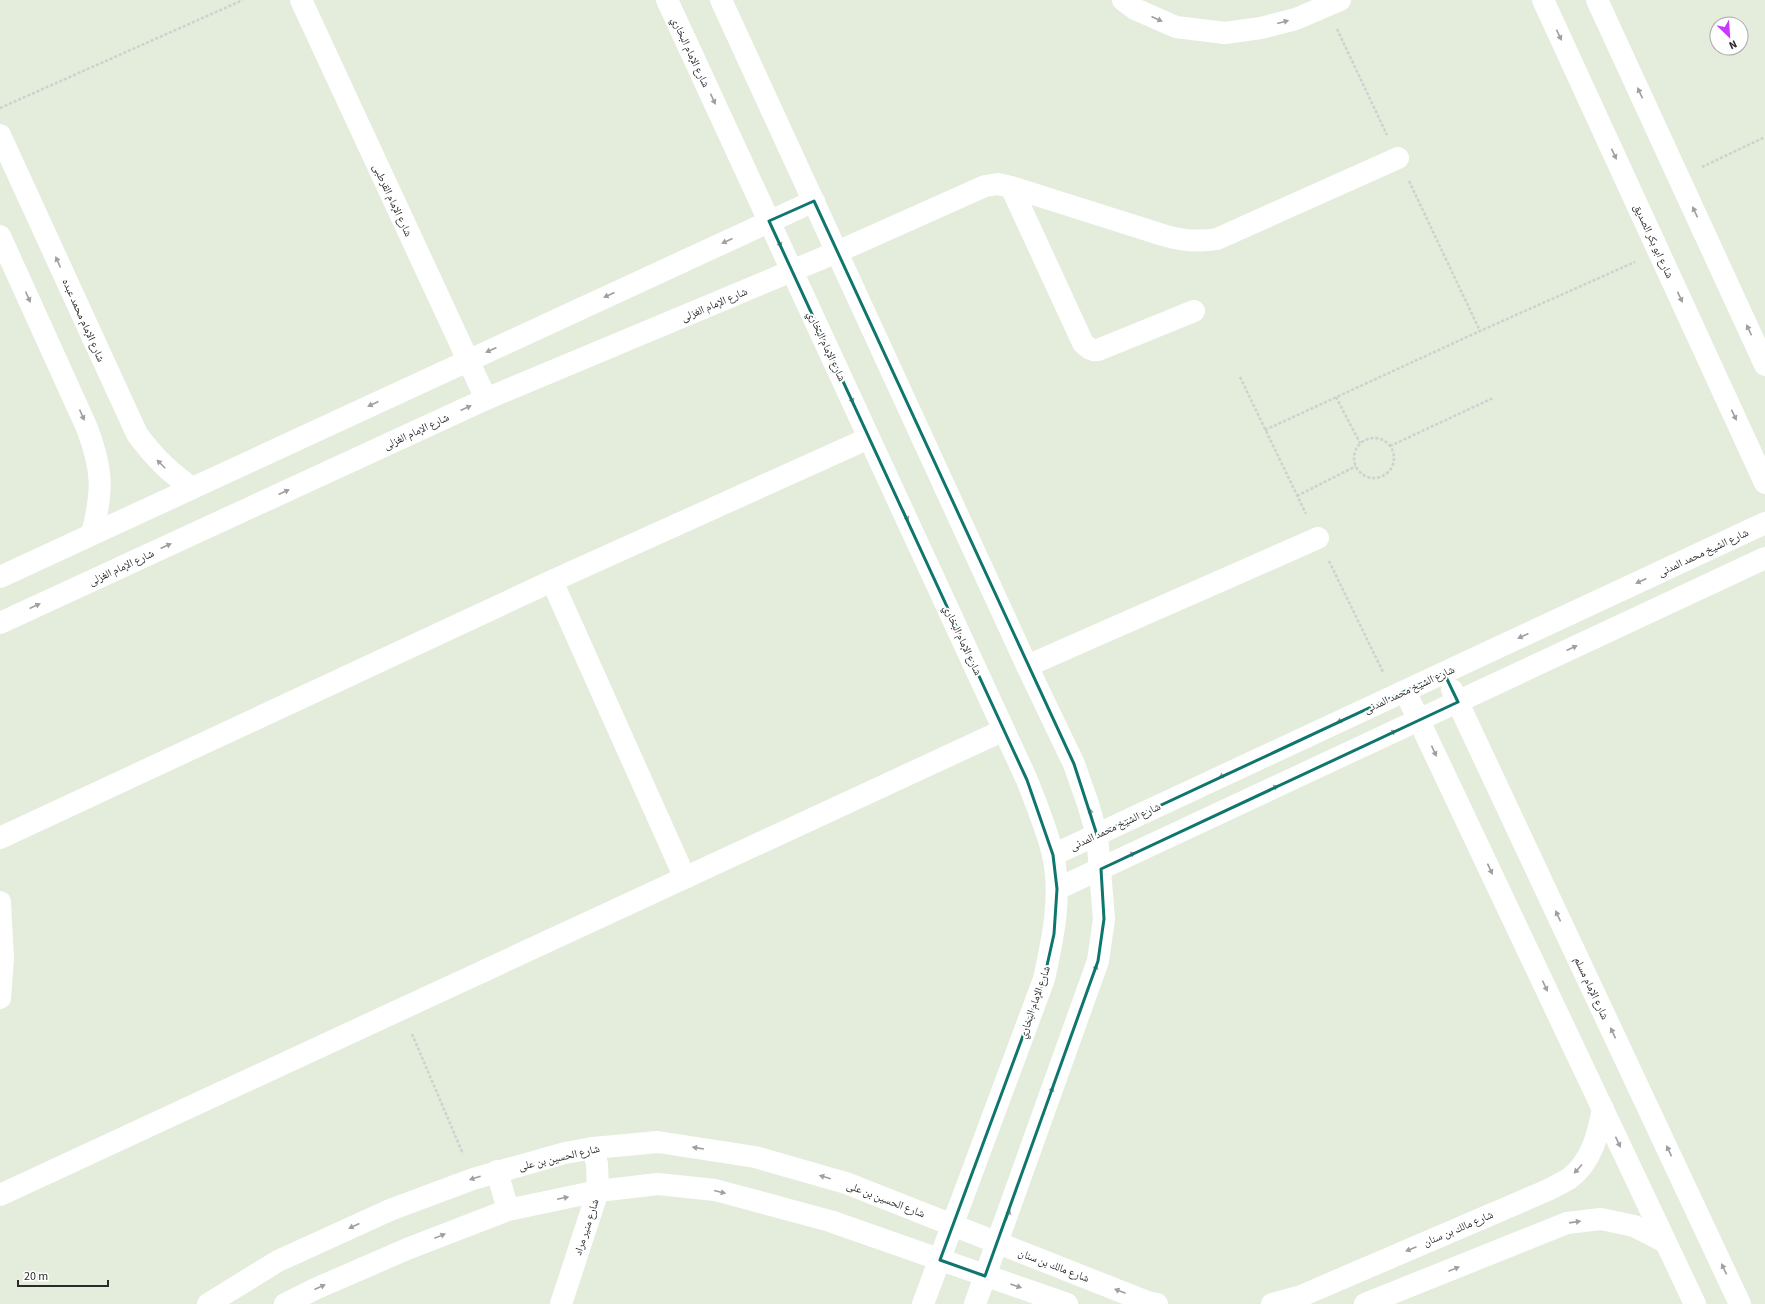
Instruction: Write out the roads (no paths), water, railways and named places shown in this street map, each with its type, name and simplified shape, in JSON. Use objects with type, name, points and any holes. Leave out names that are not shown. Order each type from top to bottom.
[{"type":"street","name":"شارع الإمام القرطبى","points":[[301,0],[486,399]]},
{"type":"street","name":"شارع الإمام البخاري","points":[[667,0],[1027,780],[1042,819],[1053,855],[1057,889],[1054,934],[1044,979],[924,1304]]},
{"type":"street","points":[[721,0],[1027,666],[1074,764],[1097,835],[1101,868],[1104,919],[1098,961],[975,1304]]},
{"type":"street","points":[[1123,0],[1135,9],[1176,27],[1225,33],[1260,28],[1296,19],[1340,0]]},
{"type":"street","name":"شارع ابو بكر الصديق","points":[[1543,0],[1765,483]]},
{"type":"street","points":[[1597,0],[1765,365]]},
{"type":"street","name":"شارع الإمام محمد عبده","points":[[0,135],[137,434],[156,459],[170,472],[192,488]]},
{"type":"street","name":"شارع الإمام الغزلى","points":[[0,623],[486,399],[837,252],[985,186],[998,184],[1011,187],[1184,241],[1201,242],[1218,239],[1398,158]]},
{"type":"street","points":[[1011,187],[1081,339],[1086,346],[1098,350],[1194,311]]},
{"type":"street","points":[[0,577],[814,201]]},
{"type":"street","points":[[0,236],[88,428],[97,454],[101,480],[99,507],[92,534]]},
{"type":"street","points":[[0,838],[552,582],[869,438]]},
{"type":"street","name":"شارع الشيخ محمد المدنى","points":[[1053,855],[1765,523]]},
{"type":"street","points":[[1027,666],[1318,538]]},
{"type":"street","points":[[1057,889],[1765,558]]},
{"type":"street","points":[[552,582],[685,878]]},
{"type":"street","name":"شارع الإمام مسلم","points":[[1444,673],[1740,1304]]},
{"type":"street","points":[[1405,691],[1695,1304]]},
{"type":"street","points":[[0,1195],[1004,730]]},
{"type":"street","points":[[0,902],[3,959],[0,998]]},
{"type":"street","name":"شارع مالك بن سنان","points":[[1272,1304],[1301,1296],[1548,1190],[1570,1177],[1588,1158],[1598,1135],[1603,1109]]},
{"type":"street","name":"شارع الحسين بن على","points":[[208,1304],[278,1261],[390,1210],[497,1171],[565,1153],[593,1148],[658,1142],[755,1157],[846,1183],[953,1226]]},
{"type":"street","name":"شارع منير مراد","points":[[561,1304],[598,1190],[597,1164],[593,1148]]},
{"type":"street","points":[[497,1171],[508,1210]]},
{"type":"street","points":[[285,1304],[315,1288],[400,1252],[508,1210],[598,1190],[658,1184],[715,1190],[830,1221],[1067,1304]]},
{"type":"street","points":[[1365,1304],[1567,1223],[1601,1219],[1634,1226],[1665,1242]]},
{"type":"street","name":"شارع مالك بن سنان","points":[[953,1226],[1150,1303],[1157,1304]]}]
